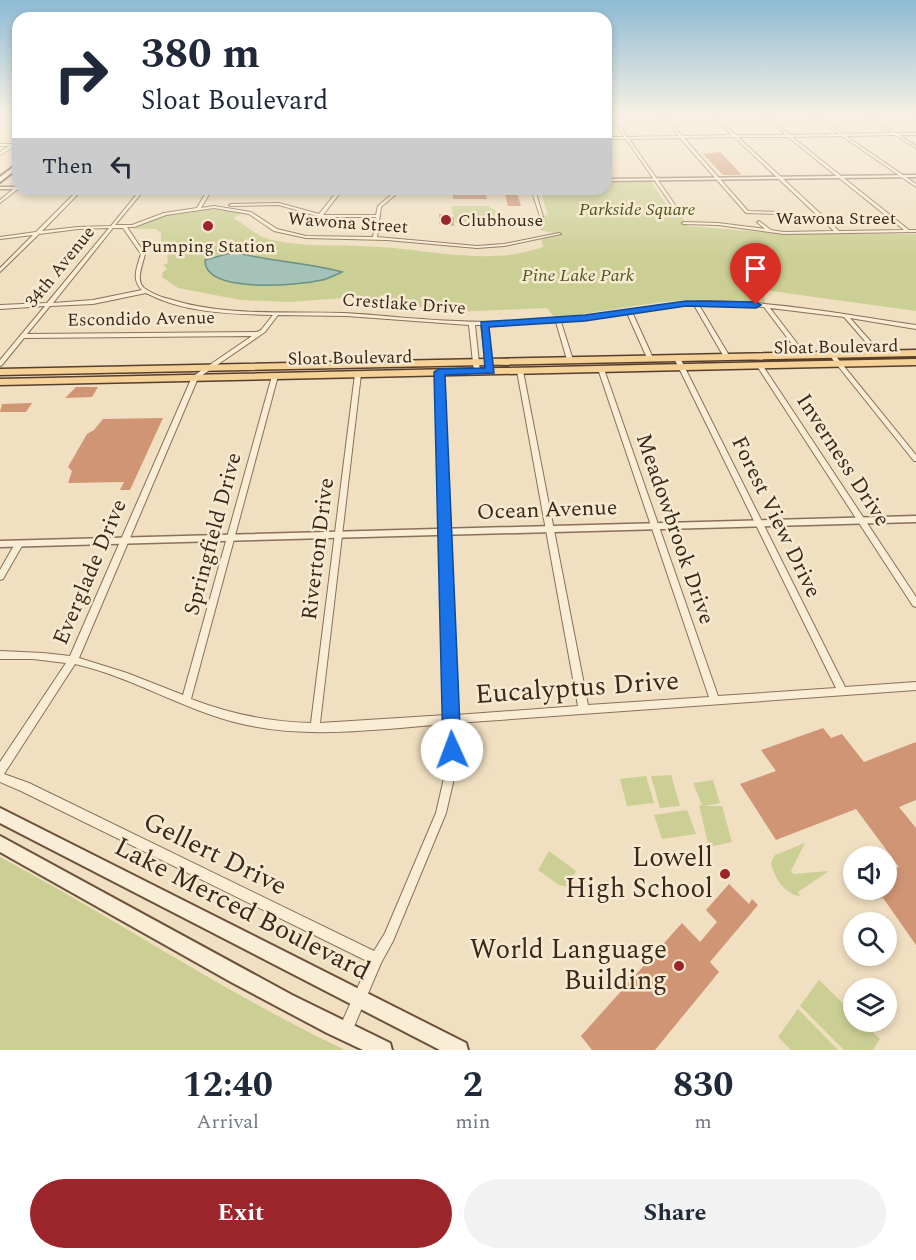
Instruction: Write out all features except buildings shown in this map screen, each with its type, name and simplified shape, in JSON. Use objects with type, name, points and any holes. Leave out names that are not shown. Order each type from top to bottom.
[{"type":"main road","points":[[0,173],[12,164]]},
{"type":"main road","points":[[0,180],[12,171]]},
{"type":"main road","name":"Sloat Boulevard","points":[[490,366],[520,371],[601,369],[727,357],[916,353]]},
{"type":"main road","name":"Sloat Boulevard","points":[[0,382],[439,372],[570,360],[650,358],[680,363],[760,366],[916,362]]},
{"type":"main road","name":"Sloat Boulevard","points":[[0,372],[212,367],[476,367]]},
{"type":"main road","name":"Lake Merced Boulevard","points":[[0,815],[459,1050]]},
{"type":"main road","points":[[0,844],[101,898],[186,950],[345,1033],[383,1050]]},
{"type":"street","points":[[644,163],[676,209]]},
{"type":"street","points":[[704,163],[750,213],[782,213]]},
{"type":"street","points":[[763,163],[838,232]]},
{"type":"street","points":[[823,163],[909,231]]},
{"type":"street","points":[[883,163],[916,186]]},
{"type":"street","points":[[612,180],[916,176]]},
{"type":"street","points":[[0,202],[12,193]]},
{"type":"street","points":[[0,271],[75,195]]},
{"type":"street","name":"34th Avenue","points":[[0,364],[138,195]]},
{"type":"street","points":[[199,208],[207,195]]},
{"type":"street","points":[[320,216],[336,195]]},
{"type":"street","points":[[375,239],[382,203],[392,195]]},
{"type":"street","points":[[535,195],[542,216]]},
{"type":"street","points":[[214,207],[283,205],[320,216],[378,216]]},
{"type":"street","name":"Wawona Street","points":[[0,238],[38,232],[124,226],[199,208],[214,207],[254,214],[273,228],[292,235],[485,247],[559,234]]},
{"type":"street","points":[[759,222],[771,232]]},
{"type":"street","name":"Wawona Street","points":[[684,223],[725,225],[771,232],[916,231]]},
{"type":"street","points":[[124,226],[143,254],[137,281],[146,291]]},
{"type":"street","points":[[0,307],[103,300],[146,291]]},
{"type":"street","name":"Crestlake Drive","points":[[146,291],[204,307],[276,314],[335,314],[472,324],[558,320],[695,303],[766,306],[916,327]]},
{"type":"street","points":[[695,303],[727,357]]},
{"type":"street","points":[[766,306],[803,355]]},
{"type":"street","points":[[629,311],[650,358]]},
{"type":"street","points":[[195,378],[259,334],[276,314]]},
{"type":"street","points":[[845,317],[879,354]]},
{"type":"street","points":[[558,320],[570,360]]},
{"type":"street","points":[[472,324],[476,367]]},
{"type":"street","points":[[484,324],[490,366]]},
{"type":"street","name":"Escondido Avenue","points":[[23,336],[259,334]]},
{"type":"street","points":[[832,355],[916,459]]},
{"type":"street","name":"Forest View Drive","points":[[680,363],[843,692]]},
{"type":"street","name":"Inverness Drive","points":[[760,366],[916,604]]},
{"type":"street","name":"Meadowbrook Drive","points":[[601,369],[715,700]]},
{"type":"street","points":[[520,371],[584,710]]},
{"type":"street","points":[[345,1033],[376,959],[389,937],[441,813],[450,774],[451,720],[439,372]]},
{"type":"street","name":"Riverton Drive","points":[[315,728],[358,374]]},
{"type":"street","name":"Springfield Drive","points":[[186,701],[275,376]]},
{"type":"street","name":"Everglade Drive","points":[[0,771],[74,660],[195,378]]},
{"type":"street","name":"Ocean Avenue","points":[[0,544],[916,519]]},
{"type":"street","points":[[0,577],[19,544]]},
{"type":"street","name":"Eucalyptus Drive","points":[[0,655],[74,660],[109,670],[186,701],[252,722],[315,728],[916,686]]},
{"type":"street","name":"Gellert Drive","points":[[0,777],[25,787],[376,959]]},
{"type":"green space","name":"Pine Lake Park","points":[[612,182],[651,182],[670,210],[677,210],[688,226],[786,234],[916,234],[916,311],[764,290],[765,303],[714,300],[676,301],[554,317],[547,308],[452,312],[423,308],[412,303],[392,306],[375,299],[357,297],[289,302],[241,300],[178,288],[162,277],[163,272],[167,269],[163,265],[168,263],[167,255],[172,245],[161,241],[161,233],[156,229],[134,229],[144,222],[171,213],[202,210],[231,211],[243,213],[233,218],[261,236],[272,240],[312,245],[379,247],[483,256],[523,253],[543,247],[541,238],[556,236],[554,233],[540,230],[538,217],[548,215],[542,195],[612,195]]},
{"type":"green space","points":[[489,206],[505,217],[456,223],[451,207]]},
{"type":"green space","points":[[671,775],[680,806],[660,808],[651,776]]},
{"type":"green space","points":[[646,776],[654,803],[627,806],[620,779]]},
{"type":"green space","points":[[713,780],[720,803],[703,806],[722,806],[732,842],[709,847],[699,806],[702,805],[693,783]]},
{"type":"green space","points":[[687,810],[696,834],[662,839],[654,815]]},
{"type":"green space","points":[[805,843],[791,871],[794,874],[829,871],[798,892],[800,896],[789,892],[781,884],[774,873],[771,862],[775,855]]},
{"type":"green space","points":[[549,851],[576,871],[568,887],[559,885],[538,870]]},
{"type":"green space","points":[[0,857],[257,1005],[345,1050],[0,1050]]},
{"type":"green space","points":[[819,980],[843,1003],[843,1032],[873,1032],[880,1039],[873,1050],[844,1050],[800,1006]]},
{"type":"green space","points":[[798,1009],[838,1050],[791,1050],[778,1037]]},
{"type":"water","points":[[234,252],[342,272],[311,282],[255,285],[220,279],[209,271],[205,260]]},
{"type":"place","name":"Clubhouse","points":[[446,220]]},
{"type":"place","name":"Pumping Station","points":[[208,226]]},
{"type":"place","name":"Lowell High School","points":[[725,874]]},
{"type":"place","name":"World Language Building","points":[[679,966]]},
{"type":"route","points":[[452,750],[439,372],[490,371],[484,324],[585,318],[686,303],[756,305]]},
{"type":"park label","name":"Parkside Square","points":[[637,209]]}]
